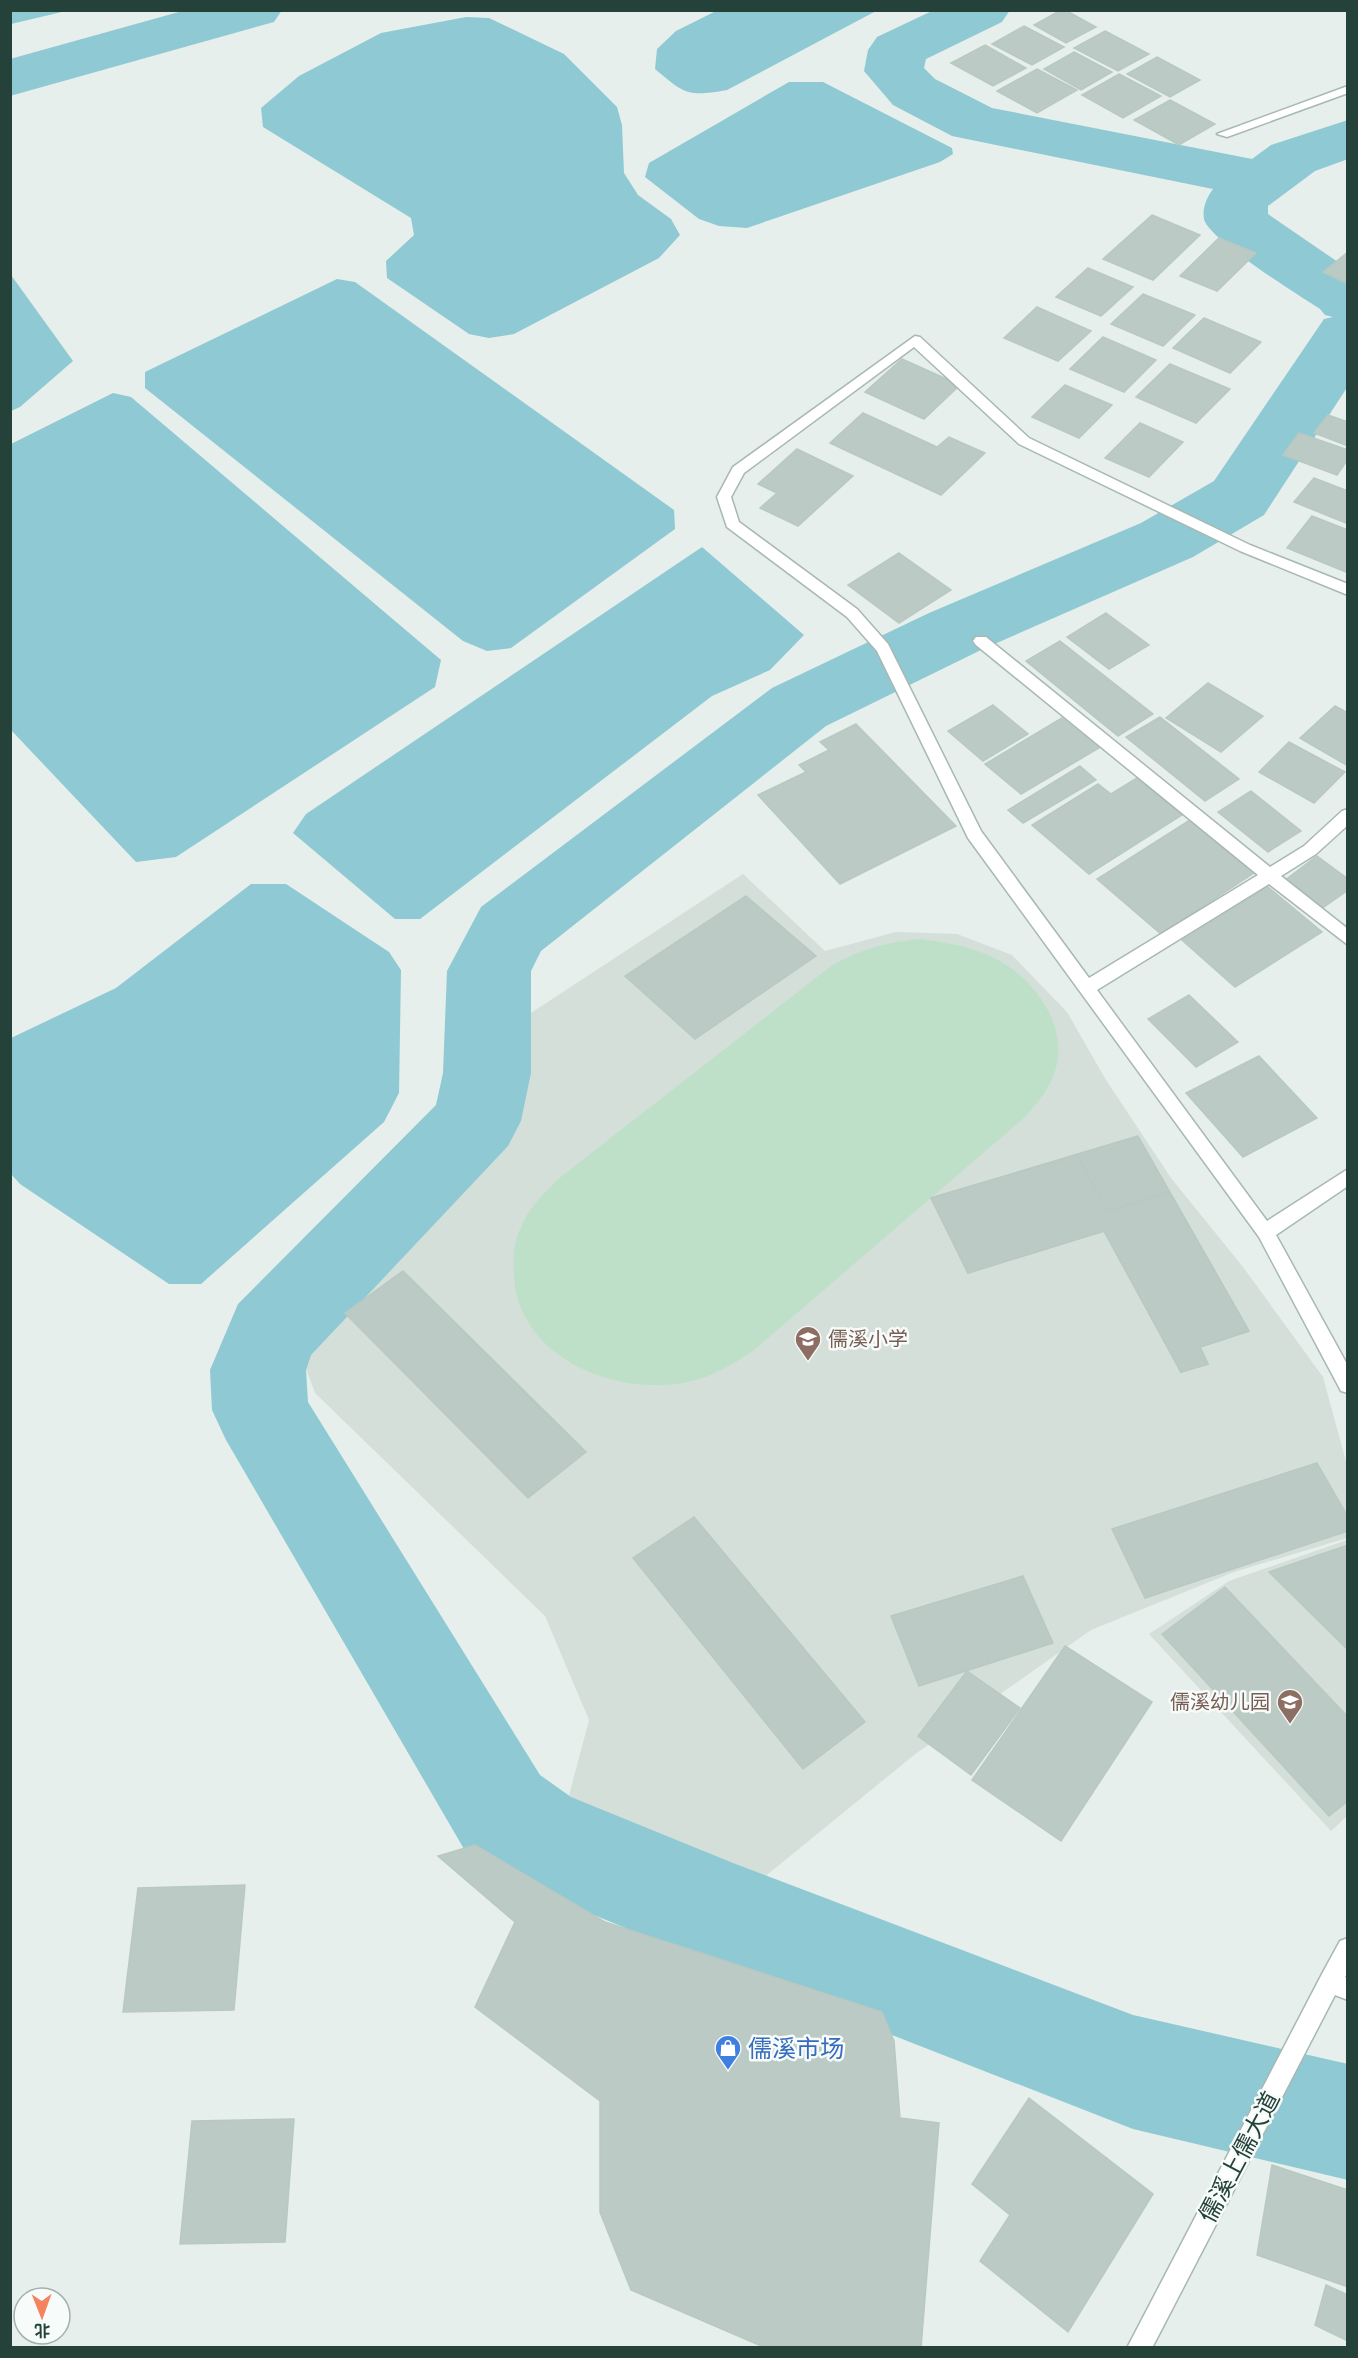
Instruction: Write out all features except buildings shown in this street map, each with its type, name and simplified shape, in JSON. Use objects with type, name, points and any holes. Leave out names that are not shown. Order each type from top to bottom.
[{"type":"street","points":[[1222,134],[1347,89]]},
{"type":"street","points":[[1347,590],[1245,548],[1149,504],[1023,441],[915,340],[738,470],[724,497],[732,524],[852,613],[883,648],[974,834],[1265,1232],[1347,1385]]},
{"type":"street","points":[[981,641],[1347,939]]},
{"type":"street","points":[[1087,988],[1310,850],[1347,815]]},
{"type":"street","points":[[1265,1232],[1347,1176]]},
{"type":"street","name":"儒溪上儒大道","points":[[1139,2348],[1290,2060],[1339,1985],[1347,1949]]},
{"type":"shaded area","name":"儒溪小学","points":[[743,874],[825,951],[896,932],[957,934],[1012,955],[1067,1012],[1106,1080],[1171,1178],[1243,1267],[1323,1377],[1347,1465],[1347,1538],[1234,1572],[1091,1630],[914,1755],[762,1879],[695,1880],[558,1837],[589,1720],[545,1616],[315,1393],[298,1347],[327,1291],[518,1097],[508,1028]]},
{"type":"shaded area","name":"儒溪幼儿园","points":[[1347,1540],[1347,1816],[1331,1831],[1149,1634],[1229,1581]]},
{"type":"green space","points":[[921,939],[968,948],[999,961],[1015,971],[1042,1000],[1057,1034],[1058,1053],[1050,1084],[1025,1117],[753,1351],[722,1369],[688,1382],[660,1385],[632,1383],[603,1377],[577,1366],[553,1350],[534,1331],[520,1306],[514,1278],[516,1241],[523,1222],[541,1196],[558,1179],[831,966],[874,947]]},
{"type":"water","points":[[11,10],[66,10],[66,11],[11,24]]},
{"type":"water","points":[[718,10],[876,11],[727,90],[687,92],[655,69],[657,49],[676,31]]},
{"type":"water","points":[[466,17],[489,18],[564,54],[617,107],[622,125],[624,173],[638,195],[671,219],[680,235],[659,258],[514,334],[489,338],[469,334],[387,278],[386,261],[414,235],[411,218],[263,127],[261,108],[299,76],[381,33]]},
{"type":"water","points":[[789,82],[823,82],[952,148],[953,154],[940,162],[747,228],[719,226],[699,219],[645,177],[649,163]]},
{"type":"water","points":[[11,275],[73,361],[20,407],[11,411]]},
{"type":"water","points":[[337,279],[355,282],[674,510],[675,529],[511,648],[487,651],[463,641],[145,388],[145,372]]},
{"type":"water","points":[[113,393],[131,397],[441,660],[435,687],[176,857],[136,862],[11,730],[11,444]]},
{"type":"water","points":[[702,547],[804,635],[770,670],[712,696],[420,919],[395,919],[293,833],[306,814]]},
{"type":"water","points":[[251,884],[286,884],[389,952],[401,970],[399,1093],[384,1122],[201,1284],[169,1284],[20,1184],[11,1174],[11,1038],[116,988]]},
{"type":"waterway","points":[[10,78],[253,10]]},
{"type":"waterway","points":[[981,10],[898,50],[894,71],[914,92],[974,123],[1263,180]]},
{"type":"waterway","points":[[1263,180],[1293,158],[1348,138]]},
{"type":"waterway","points":[[1263,180],[1237,199],[1236,220],[1295,264],[1347,297],[1348,301]]},
{"type":"waterway","points":[[1348,334],[1239,498],[1167,540],[956,631],[799,707],[510,930],[489,971],[487,1073],[477,1121],[271,1333],[258,1370],[260,1410],[502,1812],[534,1836],[733,1918],[1133,2072],[1348,2122]]},
{"type":"place","name":"儒溪小学","points":[[808,1362]]},
{"type":"place","name":"儒溪幼儿园","points":[[1290,1725]]},
{"type":"place","name":"儒溪市场","points":[[728,2071]]}]
